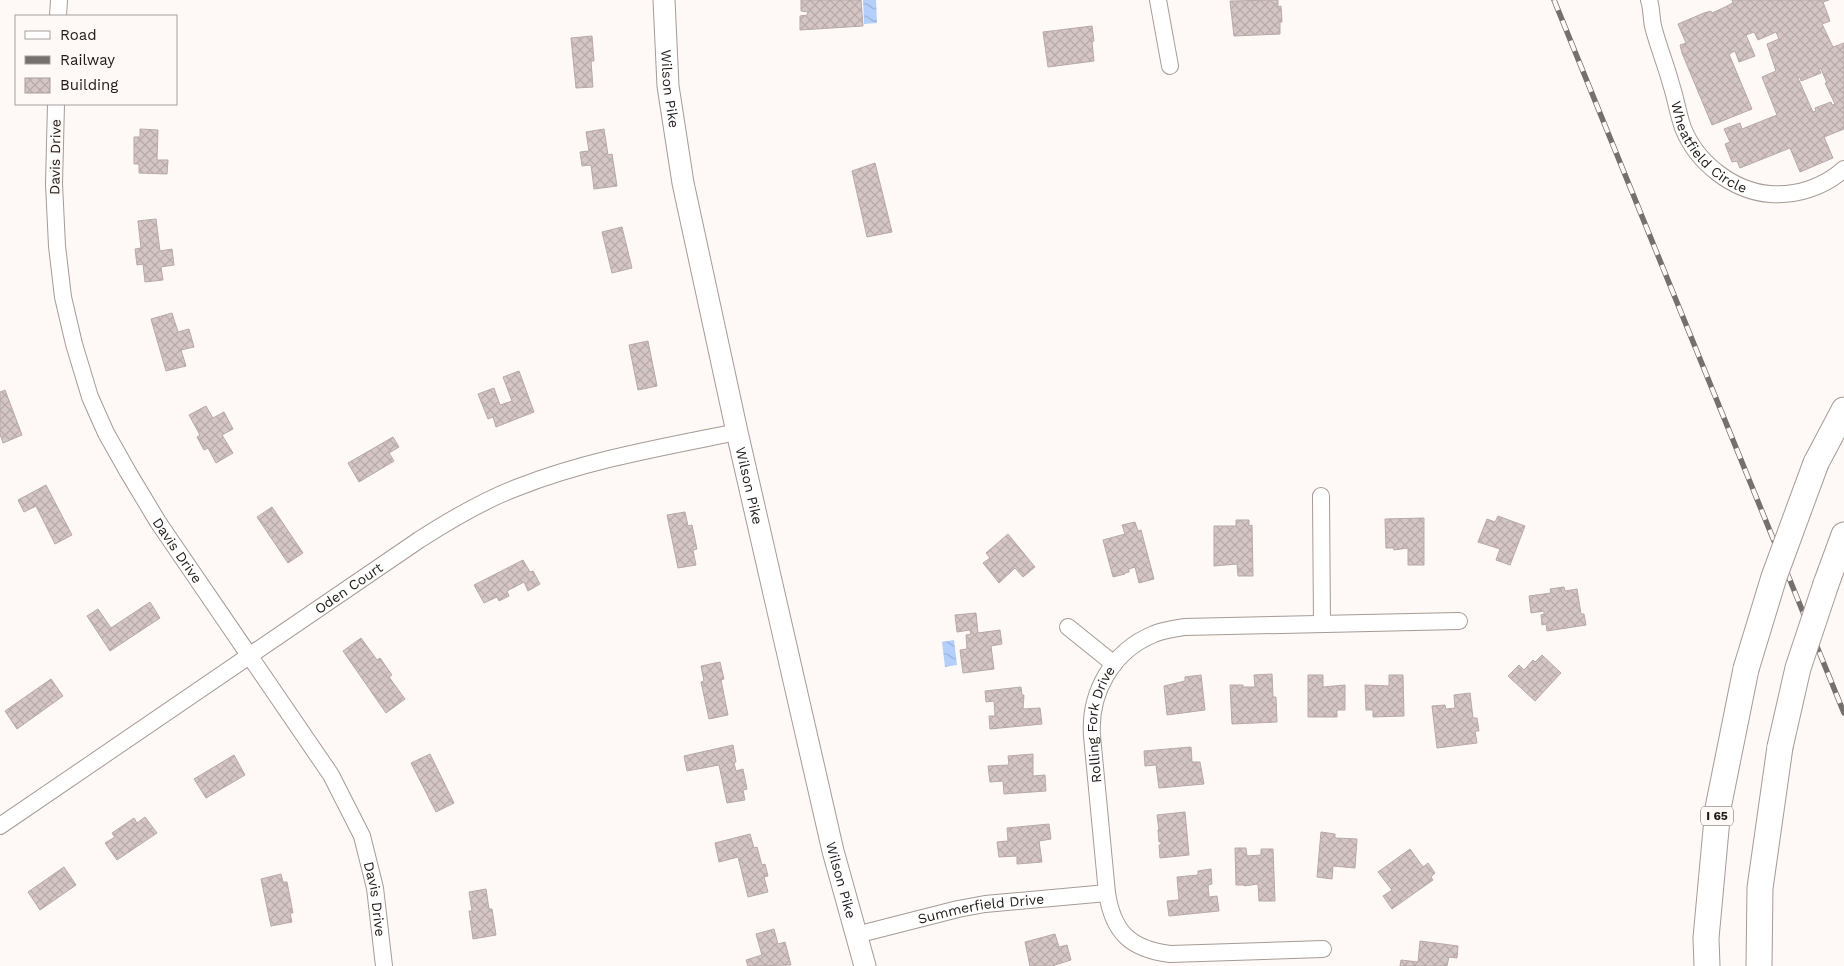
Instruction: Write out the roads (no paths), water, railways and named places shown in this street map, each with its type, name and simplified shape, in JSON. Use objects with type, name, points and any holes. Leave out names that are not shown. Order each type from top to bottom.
[{"type":"highway","name":"I 65","points":[[1707,966],[1706,938],[1718,808],[1746,669],[1774,577],[1816,463],[1844,410]]},
{"type":"highway","points":[[1759,966],[1760,888],[1780,747],[1798,668],[1844,535]]},
{"type":"main road","name":"Wilson Pike","points":[[664,0],[668,86],[680,165],[737,432],[833,851],[865,966]]},
{"type":"street","points":[[58,15],[59,0]]},
{"type":"street","points":[[1158,0],[1170,66]]},
{"type":"street","name":"Wheatfield Circle","points":[[1649,0],[1653,27],[1684,130],[1693,146],[1708,164],[1741,186],[1758,192],[1775,194],[1812,188],[1832,178],[1844,168]]},
{"type":"street","name":"Davis Drive","points":[[56,105],[54,184],[57,246],[63,297],[74,344],[90,397],[106,433],[164,530],[331,775],[361,834],[375,888],[384,966]]},
{"type":"street","name":"Oden Court","points":[[0,826],[419,540],[459,515],[515,488],[565,472],[640,452],[737,432]]},
{"type":"street","points":[[1321,496],[1322,624]]},
{"type":"street","name":"Rolling Fork Drive","points":[[1323,950],[1170,954],[1157,952],[1135,943],[1125,936],[1110,913],[1091,726],[1093,705],[1102,680],[1114,664],[1131,648],[1154,633],[1168,630],[1184,628],[1459,621]]},
{"type":"street","points":[[1068,626],[1114,664]]},
{"type":"street","name":"Summerfield Drive","points":[[856,935],[950,911],[986,904],[1107,893]]},
{"type":"water","points":[[863,0],[876,0],[877,23],[864,24]]},
{"type":"water","points":[[954,640],[957,665],[945,667],[942,642]]},
{"type":"railway","points":[[1554,0],[1844,713]]}]
